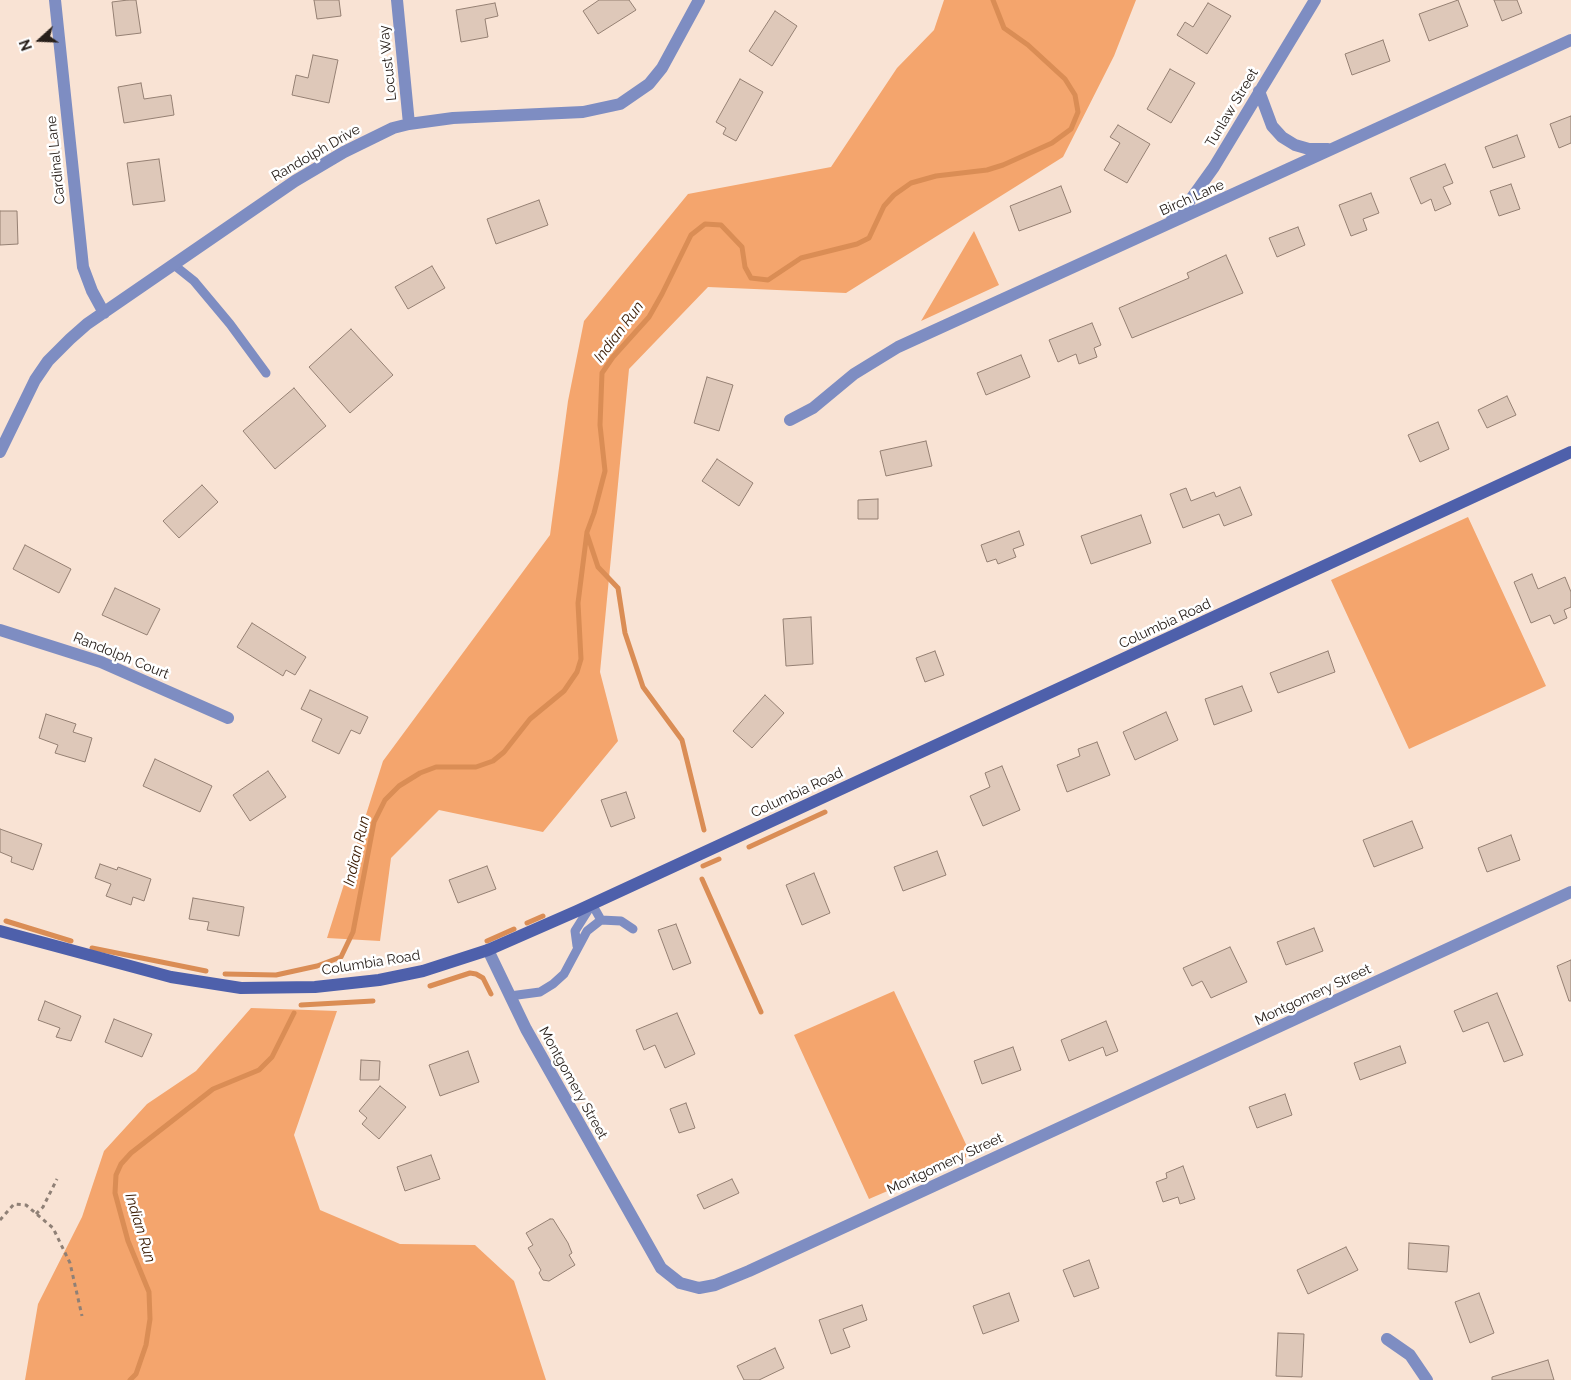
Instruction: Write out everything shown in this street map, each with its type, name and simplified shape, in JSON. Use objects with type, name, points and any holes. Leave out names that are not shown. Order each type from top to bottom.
[{"type":"street","name":"Cardinal Lane","points":[[55,0],[83,267],[92,291],[104,313]]},
{"type":"street","name":"Locust Way","points":[[397,0],[409,124]]},
{"type":"street","name":"Randolph Drive","points":[[0,452],[35,380],[48,361],[87,324],[304,176],[381,133],[409,124],[483,116],[583,112],[620,104],[649,84],[662,68],[699,0]]},
{"type":"street","name":"Tunlaw Street","points":[[1165,226],[1186,206],[1214,167],[1316,0]]},
{"type":"street","name":"Birch Lane","points":[[790,420],[813,408],[867,364],[898,347],[1571,40]]},
{"type":"street","points":[[1259,91],[1272,126],[1282,137],[1295,145],[1309,149],[1333,149]]},
{"type":"street","name":"Columbia Road","points":[[0,931],[171,977],[241,988],[315,987],[379,980],[423,971],[488,950],[592,904],[1571,452]]},
{"type":"street","name":"Randolph Court","points":[[0,630],[101,662],[228,718]]},
{"type":"street","name":"Montgomery Street","points":[[488,950],[510,996],[625,1208],[661,1268],[680,1283],[699,1288],[715,1285],[749,1271],[1571,892]]},
{"type":"street","points":[[1387,1339],[1410,1355],[1427,1380]]},
{"type":"lane","points":[[174,265],[194,281],[266,373]]},
{"type":"lane","points":[[577,946],[576,930],[592,904],[601,920]]},
{"type":"lane","points":[[510,996],[540,992],[553,984],[564,974],[577,946],[587,931],[601,920],[621,921],[633,929]]},
{"type":"path","points":[[36,1214],[43,1207],[57,1179]]},
{"type":"path","points":[[0,1220],[14,1204],[26,1204],[53,1228],[64,1248],[82,1316]]},
{"type":"shaded area","points":[[944,0],[1136,0],[1114,56],[1063,157],[846,293],[708,287],[629,369],[600,672],[618,741],[543,832],[439,810],[391,858],[380,941],[327,938],[383,761],[550,535],[568,401],[584,321],[688,194],[831,167],[897,68],[934,30]]},
{"type":"shaded area","points":[[974,231],[999,285],[921,321]]},
{"type":"shaded area","points":[[1468,517],[1546,686],[1409,749],[1331,580]]},
{"type":"shaded area","points":[[894,991],[971,1155],[869,1199],[794,1035]]},
{"type":"shaded area","points":[[251,1008],[337,1011],[294,1135],[320,1210],[400,1244],[475,1245],[514,1281],[546,1380],[25,1380],[38,1304],[82,1217],[104,1151],[147,1104],[196,1071]]},
{"type":"building","points":[[136,0],[141,33],[116,36],[112,2]]},
{"type":"building","points":[[314,0],[339,0],[341,16],[317,19]]},
{"type":"building","points":[[599,0],[629,0],[636,10],[598,34],[583,11]]},
{"type":"building","points":[[1458,0],[1468,26],[1429,41],[1419,14]]},
{"type":"building","points":[[1494,0],[1517,0],[1522,13],[1502,21]]},
{"type":"building","points":[[495,3],[498,16],[485,19],[488,37],[461,42],[456,10]]},
{"type":"building","points":[[1208,3],[1231,16],[1207,54],[1177,35],[1185,22],[1193,27]]},
{"type":"building","points":[[775,11],[797,26],[772,66],[749,51]]},
{"type":"building","points":[[1383,40],[1390,61],[1352,75],[1345,54]]},
{"type":"building","points":[[313,55],[338,60],[329,103],[292,95],[296,75],[308,78]]},
{"type":"building","points":[[1170,69],[1195,83],[1171,123],[1147,109]]},
{"type":"building","points":[[740,79],[763,92],[736,141],[723,134],[726,128],[716,122]]},
{"type":"building","points":[[141,83],[144,99],[171,95],[174,115],[124,123],[118,87]]},
{"type":"building","points":[[1571,116],[1571,143],[1559,148],[1550,124]]},
{"type":"building","points":[[1118,125],[1150,144],[1127,183],[1104,170],[1120,143],[1110,137]]},
{"type":"building","points":[[1517,135],[1525,157],[1493,168],[1485,147]]},
{"type":"building","points":[[159,159],[165,201],[133,205],[127,163]]},
{"type":"building","points":[[1445,164],[1453,183],[1443,187],[1451,204],[1435,211],[1431,199],[1421,204],[1410,178]]},
{"type":"building","points":[[1511,184],[1520,209],[1499,216],[1490,191]]},
{"type":"building","points":[[1061,186],[1071,212],[1019,231],[1010,206]]},
{"type":"building","points":[[1371,193],[1379,213],[1363,219],[1367,230],[1351,236],[1339,205]]},
{"type":"building","points":[[539,200],[548,225],[496,244],[487,219]]},
{"type":"building","points":[[0,211],[17,211],[18,244],[0,245]]},
{"type":"building","points":[[1298,227],[1305,245],[1277,257],[1269,238]]},
{"type":"building","points":[[1226,255],[1243,293],[1132,338],[1119,308],[1189,278],[1187,273]]},
{"type":"building","points":[[432,266],[445,288],[408,309],[395,287]]},
{"type":"building","points":[[1092,323],[1101,345],[1094,348],[1097,357],[1079,364],[1076,354],[1058,362],[1049,340]]},
{"type":"building","points":[[351,329],[393,375],[350,413],[309,367]]},
{"type":"building","points":[[1021,355],[1030,377],[986,395],[977,373]]},
{"type":"building","points":[[707,377],[733,385],[719,431],[694,423]]},
{"type":"building","points":[[294,388],[326,426],[275,469],[243,431]]},
{"type":"building","points":[[1507,396],[1516,415],[1487,428],[1478,410]]},
{"type":"building","points":[[1438,422],[1449,449],[1420,462],[1408,435]]},
{"type":"building","points":[[926,441],[932,466],[886,476],[880,451]]},
{"type":"building","points":[[717,459],[753,483],[739,506],[702,481]]},
{"type":"building","points":[[202,485],[218,502],[179,538],[163,521]]},
{"type":"building","points":[[1240,487],[1252,515],[1224,526],[1219,514],[1183,528],[1170,494],[1186,488],[1191,501],[1214,492],[1216,497]]},
{"type":"building","points":[[878,499],[878,519],[858,519],[858,500]]},
{"type":"building","points":[[1141,515],[1151,543],[1091,564],[1081,536]]},
{"type":"building","points":[[1019,531],[1024,545],[1013,549],[1016,557],[998,564],[996,559],[987,562],[981,545]]},
{"type":"building","points":[[25,545],[71,569],[59,593],[13,569]]},
{"type":"building","points":[[1532,574],[1538,589],[1565,577],[1571,592],[1571,607],[1564,610],[1567,618],[1554,624],[1550,615],[1531,623],[1514,582]]},
{"type":"building","points":[[115,588],[160,609],[147,635],[102,615]]},
{"type":"building","points":[[811,617],[813,664],[786,666],[783,619]]},
{"type":"building","points":[[252,623],[306,657],[295,675],[286,670],[283,676],[237,647]]},
{"type":"building","points":[[935,651],[944,675],[925,682],[916,658]]},
{"type":"building","points":[[1328,651],[1335,672],[1278,693],[1270,673]]},
{"type":"building","points":[[1242,686],[1252,711],[1214,725],[1205,699]]},
{"type":"building","points":[[310,690],[368,717],[360,734],[351,730],[339,754],[312,741],[322,719],[301,709]]},
{"type":"building","points":[[765,695],[784,713],[752,748],[733,731]]},
{"type":"building","points":[[1166,712],[1178,740],[1135,760],[1123,732]]},
{"type":"building","points":[[46,714],[76,724],[73,732],[92,738],[85,762],[55,753],[58,745],[39,738]]},
{"type":"building","points":[[1097,742],[1110,775],[1067,792],[1057,765],[1080,756],[1078,749]]},
{"type":"building","points":[[155,759],[212,786],[200,812],[143,786]]},
{"type":"building","points":[[1002,766],[1020,810],[983,826],[970,796],[990,787],[985,773]]},
{"type":"building","points":[[268,771],[286,797],[250,821],[233,795]]},
{"type":"building","points":[[626,792],[635,818],[611,827],[601,800]]},
{"type":"building","points":[[1412,821],[1423,848],[1374,867],[1363,840]]},
{"type":"building","points":[[0,829],[42,844],[33,870],[11,862],[12,857],[0,852]]},
{"type":"building","points":[[1511,835],[1520,860],[1487,872],[1478,848]]},
{"type":"building","points":[[937,851],[946,875],[903,891],[894,867]]},
{"type":"building","points":[[100,864],[117,870],[118,867],[151,879],[144,901],[133,897],[131,905],[106,896],[111,884],[95,878]]},
{"type":"building","points":[[487,866],[496,889],[458,903],[449,880]]},
{"type":"building","points":[[814,873],[830,913],[802,925],[786,885]]},
{"type":"building","points":[[193,898],[244,907],[239,936],[207,930],[209,922],[189,919]]},
{"type":"building","points":[[676,924],[691,963],[673,970],[658,930]]},
{"type":"building","points":[[1314,928],[1323,951],[1286,965],[1277,942]]},
{"type":"building","points":[[1230,947],[1247,982],[1211,998],[1202,981],[1192,986],[1183,968]]},
{"type":"building","points":[[1571,960],[1571,1001],[1569,1001],[1557,966]]},
{"type":"building","points":[[1497,993],[1523,1055],[1504,1062],[1488,1022],[1463,1032],[1454,1011]]},
{"type":"building","points":[[45,1001],[81,1016],[71,1041],[56,1037],[60,1028],[38,1020]]},
{"type":"building","points":[[677,1013],[695,1054],[665,1068],[655,1045],[644,1050],[636,1030]]},
{"type":"building","points":[[114,1019],[152,1034],[142,1057],[105,1042]]},
{"type":"building","points":[[1106,1021],[1118,1051],[1106,1056],[1103,1047],[1069,1061],[1061,1040]]},
{"type":"building","points":[[1400,1046],[1406,1063],[1360,1080],[1354,1063]]},
{"type":"building","points":[[1013,1047],[1021,1070],[982,1084],[974,1061]]},
{"type":"building","points":[[468,1051],[479,1082],[440,1096],[429,1065]]},
{"type":"building","points":[[361,1060],[380,1061],[379,1080],[360,1080]]},
{"type":"building","points":[[380,1086],[406,1107],[379,1139],[362,1124],[367,1118],[359,1111]]},
{"type":"building","points":[[1285,1094],[1292,1115],[1257,1128],[1249,1107]]},
{"type":"building","points":[[686,1103],[695,1128],[679,1133],[670,1109]]},
{"type":"building","points":[[431,1155],[440,1179],[405,1191],[397,1167]]},
{"type":"building","points":[[1183,1166],[1195,1199],[1180,1204],[1178,1197],[1163,1202],[1156,1182],[1167,1178],[1166,1173]]},
{"type":"building","points":[[732,1179],[739,1193],[704,1209],[697,1195]]},
{"type":"building","points":[[553,1219],[568,1243],[572,1253],[569,1255],[575,1265],[549,1281],[543,1280],[539,1273],[541,1270],[528,1248],[533,1245],[526,1233]]},
{"type":"building","points":[[1409,1243],[1449,1246],[1447,1272],[1408,1269]]},
{"type":"building","points":[[1346,1247],[1358,1270],[1308,1294],[1297,1270]]},
{"type":"building","points":[[1089,1260],[1099,1288],[1074,1297],[1063,1270]]},
{"type":"building","points":[[1009,1293],[1019,1321],[983,1334],[973,1306]]},
{"type":"building","points":[[1479,1293],[1494,1333],[1470,1343],[1455,1302]]},
{"type":"building","points":[[862,1305],[867,1320],[843,1329],[850,1347],[831,1354],[819,1320]]},
{"type":"building","points":[[1278,1333],[1304,1334],[1302,1377],[1276,1376]]},
{"type":"building","points":[[775,1348],[784,1368],[759,1380],[744,1380],[737,1366]]},
{"type":"building","points":[[1548,1360],[1554,1380],[1492,1380],[1492,1377]]},
{"type":"waterway","name":"Indian Run","points":[[225,974],[276,975],[317,966],[341,957],[353,932],[374,822],[385,800],[399,786],[420,773],[436,767],[476,767],[493,761],[504,752],[530,719],[564,691],[577,672],[581,659],[578,603],[587,532],[605,471],[600,425],[602,373],[613,357],[649,317],[691,235],[705,224],[721,225],[742,247],[745,267],[751,278],[768,280],[801,258],[857,244],[869,238],[884,206],[894,195],[911,183],[936,176],[987,170],[1003,165],[1052,143],[1071,129],[1078,112],[1075,95],[1065,79],[1028,45],[1004,28],[993,0]]},
{"type":"waterway","points":[[587,534],[598,567],[618,588],[625,633],[643,687],[682,740],[704,830]]},
{"type":"waterway","points":[[749,847],[825,812]]},
{"type":"waterway","points":[[703,866],[719,859]]},
{"type":"waterway","points":[[702,879],[761,1012]]},
{"type":"waterway","points":[[527,923],[543,916]]},
{"type":"waterway","points":[[6,921],[71,941]]},
{"type":"waterway","points":[[487,941],[514,929]]},
{"type":"waterway","points":[[92,948],[206,971]]},
{"type":"waterway","points":[[430,986],[470,973],[483,978],[491,994]]},
{"type":"waterway","points":[[301,1005],[373,1001]]},
{"type":"waterway","name":"Indian Run","points":[[130,1380],[136,1374],[146,1345],[150,1319],[149,1292],[128,1241],[115,1193],[116,1175],[121,1164],[131,1153],[213,1089],[259,1070],[272,1057],[294,1013]]}]
